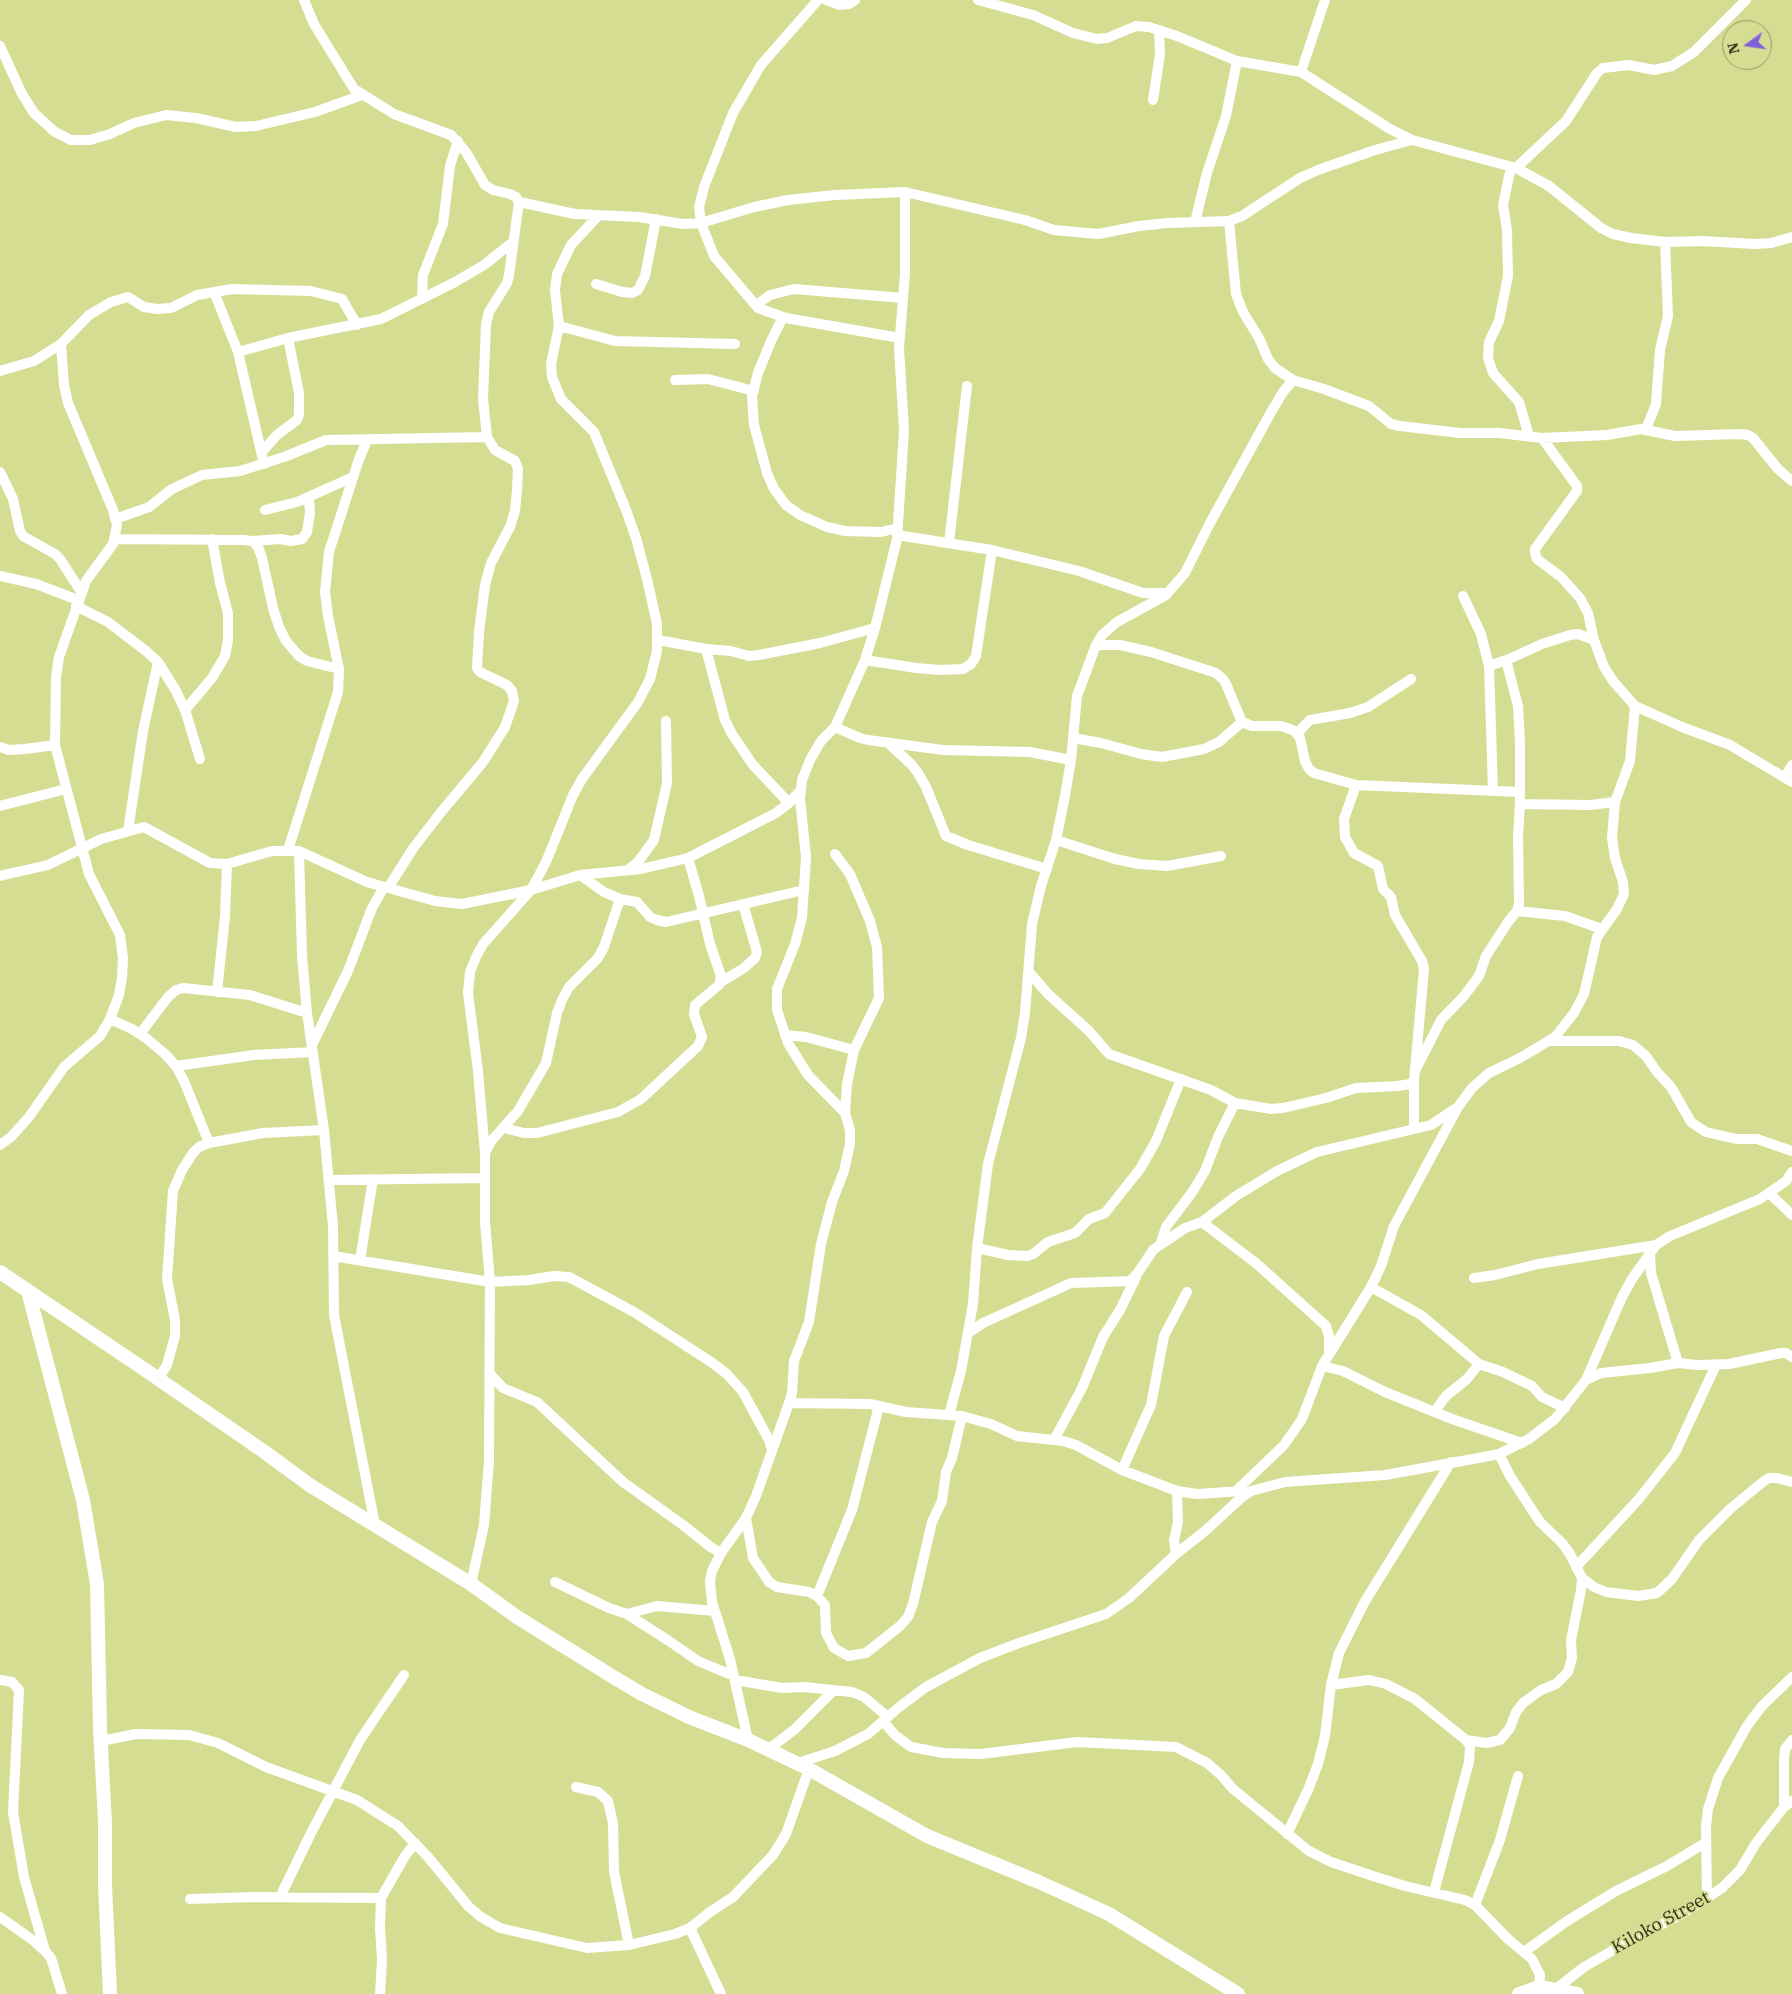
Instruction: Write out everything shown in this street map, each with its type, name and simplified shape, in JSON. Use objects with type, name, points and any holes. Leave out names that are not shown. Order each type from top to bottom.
[{"type":"main road","points":[[0,1272],[158,1378],[312,1486],[471,1584],[518,1617],[642,1694],[803,1766],[927,1836],[1039,1882],[1109,1914],[1238,1994]]},
{"type":"main road","points":[[28,1291],[84,1500],[93,1552],[98,1610],[100,1741],[110,1994]]},
{"type":"main road","points":[[1519,1994],[1539,1987],[1577,1994]]},
{"type":"street","points":[[304,0],[314,24],[354,89],[394,114],[450,134],[458,141],[485,185],[493,190],[516,197],[518,202],[506,283],[489,312],[486,324],[483,399],[487,437],[495,450],[515,461],[518,469],[517,490],[515,511],[510,527],[491,563],[485,585],[477,668],[480,672],[507,685],[511,689],[513,696],[512,708],[498,740],[484,762],[414,847],[372,908],[348,971],[313,1049]]},
{"type":"street","points":[[818,0],[761,65],[733,113],[704,187],[699,207],[700,223],[714,256],[756,305],[783,317],[900,338]]},
{"type":"street","points":[[826,0],[840,5],[849,4],[855,0]]},
{"type":"street","points":[[978,0],[1033,15],[1073,33],[1096,39],[1107,38],[1136,26],[1159,30],[1237,61],[1300,72],[1384,125],[1412,140],[1514,168],[1563,196],[1601,228],[1613,234],[1665,242],[1703,241],[1754,244],[1770,243],[1792,236]]},
{"type":"street","points":[[1300,72],[1325,0]]},
{"type":"street","points":[[1529,436],[1518,402],[1493,373],[1488,358],[1489,342],[1499,321],[1508,276],[1507,230],[1503,205],[1514,168],[1566,120],[1597,73],[1603,68],[1629,65],[1654,70],[1672,66],[1694,52],[1746,0]]},
{"type":"street","points":[[1153,100],[1160,54],[1159,30]]},
{"type":"street","points":[[0,46],[10,71],[34,113],[55,132],[71,140],[90,140],[110,134],[134,123],[166,115],[196,118],[236,127],[256,126],[306,114],[362,95]]},
{"type":"street","points":[[1195,222],[1209,166],[1226,116],[1237,61]]},
{"type":"street","points":[[0,74],[10,71]]},
{"type":"street","points":[[518,202],[575,214],[656,219],[682,224],[700,223],[754,207],[788,200],[835,195],[905,192],[1025,220],[1040,227],[1069,233],[1098,234],[1139,226],[1230,221],[1242,216],[1300,178],[1375,150],[1412,140]]},
{"type":"street","points":[[422,299],[423,275],[443,224],[450,166],[458,141]]},
{"type":"street","points":[[845,1113],[808,1075],[785,1035],[777,1010],[777,989],[795,944],[802,918],[805,844],[800,790],[802,780],[810,760],[821,741],[836,727],[866,660],[876,628],[897,532],[904,431],[900,388],[900,338],[905,273],[905,192]]},
{"type":"street","points":[[471,1584],[484,1525],[489,1461],[490,1282],[485,1222],[485,1153],[478,1071],[468,993],[470,972],[484,944],[531,890],[546,862],[572,795],[638,702],[650,678],[657,651],[656,624],[647,579],[626,510],[594,432],[561,400],[554,383],[551,364],[559,326],[555,290],[557,274],[571,245],[598,216]]},
{"type":"street","points":[[596,284],[622,292],[638,290],[645,276],[656,219]]},
{"type":"street","points":[[1230,221],[1236,294],[1243,312],[1259,338],[1268,359],[1275,368],[1293,380],[1369,406],[1391,424],[1400,426],[1542,438],[1607,435],[1646,429],[1675,436],[1748,435],[1754,438],[1778,469],[1792,481]]},
{"type":"street","points":[[238,352],[288,338],[381,319],[484,265],[513,242]]},
{"type":"street","points":[[1646,429],[1656,404],[1660,350],[1668,316],[1665,242]]},
{"type":"street","points":[[0,371],[34,361],[62,344],[89,315],[111,302],[128,297],[144,307],[157,310],[171,308],[197,295],[236,289],[311,291],[342,299],[358,325]]},
{"type":"street","points":[[756,305],[770,295],[794,289],[903,298]]},
{"type":"street","points":[[214,292],[238,352],[264,464]]},
{"type":"street","points":[[783,317],[770,341],[758,373],[754,391],[754,425],[767,473],[774,489],[786,504],[800,515],[827,527],[845,531],[897,532],[992,550],[1079,572],[1143,593],[1168,592]]},
{"type":"street","points":[[559,326],[615,341],[735,344]]},
{"type":"street","points":[[262,452],[277,435],[297,420],[299,415],[299,393],[288,338]]},
{"type":"street","points":[[1,1143],[11,1137],[29,1117],[64,1067],[100,1036],[110,1019],[119,995],[122,978],[123,958],[120,934],[89,874],[55,745],[56,677],[59,657],[79,600],[93,570],[115,539],[117,525],[113,510],[68,403],[64,385],[62,344]]},
{"type":"street","points":[[675,380],[708,379],[754,391]]},
{"type":"street","points":[[949,1415],[961,1371],[973,1304],[977,1248],[988,1164],[1020,1038],[1029,972],[1032,924],[1056,840],[1071,760],[1076,696],[1096,645],[1106,630],[1160,599],[1185,573],[1210,523],[1270,414],[1283,392],[1293,380]]},
{"type":"street","points":[[949,543],[967,386]]},
{"type":"street","points":[[115,519],[149,507],[172,490],[202,475],[240,471],[264,464],[326,440],[487,437]]},
{"type":"street","points":[[1542,438],[1577,486],[1577,491],[1535,553],[1537,559],[1561,577],[1580,598],[1588,613],[1594,640],[1604,667],[1613,681],[1635,706],[1682,727],[1730,745],[1788,779],[1792,765]]},
{"type":"street","points":[[367,440],[352,477],[329,552],[326,592],[328,616],[339,669],[338,692],[294,851],[307,1013],[324,1130],[333,1226],[334,1315],[375,1525]]},
{"type":"street","points":[[0,472],[13,499],[20,531],[23,536],[55,554],[60,559],[79,600]]},
{"type":"street","points":[[265,510],[288,505],[310,497],[352,477]]},
{"type":"street","points":[[115,539],[253,541],[280,539],[291,541],[302,539],[305,536],[308,525],[310,497]]},
{"type":"street","points":[[185,710],[212,678],[225,656],[228,640],[228,613],[212,539]]},
{"type":"street","points":[[253,541],[258,547],[262,558],[273,608],[286,641],[307,662],[339,669]]},
{"type":"street","points":[[866,660],[941,670],[963,669],[971,664],[976,656],[992,550]]},
{"type":"street","points":[[0,576],[36,584],[79,600],[146,650],[158,662],[176,691],[185,710],[200,759]]},
{"type":"street","points":[[1464,596],[1481,634],[1489,666],[1493,790]]},
{"type":"street","points":[[658,640],[706,649],[731,651],[749,656],[820,643],[876,628]]},
{"type":"street","points":[[1489,666],[1542,644],[1570,635],[1578,634],[1594,640]]},
{"type":"street","points":[[1096,645],[1120,645],[1151,652],[1216,673],[1223,678],[1242,722],[1252,726],[1288,727],[1298,734],[1309,769],[1314,773],[1356,785],[1520,792]]},
{"type":"street","points":[[706,649],[725,720],[732,734],[753,765],[789,803]]},
{"type":"street","points":[[1416,1069],[1441,1020],[1464,996],[1478,976],[1489,951],[1517,911],[1520,878],[1518,836],[1520,792],[1518,706],[1506,660]]},
{"type":"street","points":[[128,831],[143,731],[158,662]]},
{"type":"street","points":[[1298,734],[1310,720],[1350,713],[1368,707],[1411,679]]},
{"type":"street","points":[[1237,1490],[1284,1445],[1307,1409],[1322,1366],[1371,1287],[1381,1266],[1394,1226],[1458,1107],[1472,1088],[1490,1073],[1550,1041],[1567,1024],[1584,994],[1597,937],[1617,909],[1624,894],[1623,882],[1615,858],[1612,838],[1615,802],[1630,761],[1635,706]]},
{"type":"street","points":[[628,870],[638,862],[654,840],[667,783],[666,722]]},
{"type":"street","points":[[1073,738],[1162,758],[1211,746],[1219,742],[1242,722]]},
{"type":"street","points":[[836,727],[860,738],[943,750],[1030,752],[1071,760]]},
{"type":"street","points":[[887,742],[918,773],[926,787],[946,836],[968,845],[1047,868]]},
{"type":"street","points":[[0,748],[17,750],[55,745]]},
{"type":"street","points":[[1356,785],[1344,819],[1345,837],[1354,853],[1378,866],[1383,889],[1391,897],[1394,916],[1422,961],[1424,969],[1414,1081],[1414,1129]]},
{"type":"street","points":[[0,806],[66,789]]},
{"type":"street","points":[[0,876],[48,864],[101,839],[144,827],[210,863],[227,864],[272,851],[294,851],[367,882],[386,888],[435,901],[462,904],[531,890],[580,876],[662,866],[688,858],[776,813],[789,803],[800,790]]},
{"type":"street","points":[[1520,804],[1590,805],[1615,802]]},
{"type":"street","points":[[1056,840],[1115,859],[1139,864],[1167,866],[1221,856]]},
{"type":"street","points":[[748,1740],[734,1678],[710,1591],[710,1581],[712,1571],[721,1553],[746,1518],[756,1496],[792,1393],[794,1361],[809,1322],[821,1244],[849,1149],[850,1130],[845,1113],[847,1084],[854,1050],[879,998],[877,947],[870,921],[853,881],[845,866],[835,854]]},
{"type":"street","points":[[688,858],[700,896],[702,912],[721,976],[721,982]]},
{"type":"street","points":[[217,992],[225,916],[227,864]]},
{"type":"street","points":[[580,876],[604,892],[620,899],[637,902],[645,913],[657,920],[673,921],[702,912],[804,890]]},
{"type":"street","points":[[485,1153],[492,1140],[518,1111],[546,1063],[557,1013],[562,1000],[569,987],[586,972],[601,952],[620,899]]},
{"type":"street","points":[[504,1128],[524,1133],[537,1133],[618,1112],[641,1099],[698,1046],[702,1037],[694,1014],[695,1005],[721,982],[744,968],[757,952],[743,904]]},
{"type":"street","points":[[1517,911],[1565,916],[1602,928]]},
{"type":"street","points":[[1029,972],[1048,994],[1089,1030],[1105,1052],[1211,1090],[1235,1103],[1271,1109],[1283,1108],[1326,1098],[1356,1088],[1398,1086],[1410,1084],[1414,1081]]},
{"type":"street","points":[[140,1034],[168,997],[178,989],[189,988],[250,995],[307,1013]]},
{"type":"street","points":[[110,1019],[122,1023],[140,1034],[165,1054],[176,1066],[209,1143]]},
{"type":"street","points":[[785,1035],[806,1037],[854,1050]]},
{"type":"street","points":[[1550,1041],[1619,1041],[1633,1045],[1646,1056],[1671,1088],[1691,1122],[1698,1128],[1706,1132],[1736,1139],[1758,1139],[1792,1150]]},
{"type":"street","points":[[176,1066],[313,1049]]},
{"type":"street","points":[[977,1248],[1008,1255],[1027,1256],[1033,1254],[1048,1242],[1075,1233],[1089,1219],[1105,1213],[1140,1169],[1156,1140],[1181,1079]]},
{"type":"street","points":[[1160,1245],[1166,1227],[1197,1185],[1235,1103]]},
{"type":"street","points":[[1054,1440],[1082,1388],[1103,1337],[1120,1310],[1137,1274],[1150,1254],[1160,1245],[1185,1228],[1202,1222],[1259,1181],[1306,1156],[1430,1125],[1458,1107]]},
{"type":"street","points":[[158,1378],[167,1365],[176,1336],[175,1320],[167,1279],[173,1191],[182,1170],[193,1153],[199,1147],[209,1143],[263,1133],[324,1130]]},
{"type":"street","points":[[789,1403],[829,1405],[857,1403],[906,1412],[962,1416],[991,1424],[1017,1436],[1054,1440],[1076,1445],[1122,1470],[1176,1491],[1197,1494],[1237,1490],[1251,1491],[1285,1482],[1385,1475],[1499,1454],[1542,1429],[1565,1408],[1586,1380],[1622,1297],[1653,1248],[1670,1236],[1769,1193],[1786,1181],[1792,1172]]},
{"type":"street","points":[[329,1180],[485,1178]]},
{"type":"street","points":[[360,1260],[373,1179]]},
{"type":"street","points":[[1769,1193],[1792,1215]]},
{"type":"street","points":[[1202,1222],[1257,1264],[1326,1326],[1329,1336],[1329,1355]]},
{"type":"street","points":[[1474,1278],[1495,1275],[1538,1264],[1653,1248]]},
{"type":"street","points":[[1653,1248],[1651,1273],[1678,1363]]},
{"type":"street","points":[[333,1256],[490,1282],[529,1280],[554,1276],[569,1277],[626,1308],[711,1362],[734,1381],[764,1428],[770,1440],[772,1450]]},
{"type":"street","points":[[968,1333],[983,1323],[1071,1283],[1123,1283],[1130,1281],[1137,1274]]},
{"type":"street","points":[[1371,1287],[1421,1315],[1479,1364],[1503,1372],[1532,1386],[1542,1396],[1565,1408]]},
{"type":"street","points":[[1122,1470],[1151,1405],[1164,1336],[1187,1292]]},
{"type":"street","points":[[1586,1380],[1602,1373],[1678,1363],[1729,1364],[1781,1353],[1786,1353],[1792,1357]]},
{"type":"street","points":[[1435,1412],[1446,1396],[1467,1379],[1479,1364]]},
{"type":"street","points":[[1576,1566],[1638,1500],[1675,1453],[1716,1365]]},
{"type":"street","points":[[1322,1366],[1343,1370],[1384,1392],[1522,1442]]},
{"type":"street","points":[[489,1373],[504,1388],[537,1402],[624,1482],[721,1553]]},
{"type":"street","points":[[817,1596],[852,1510],[879,1406]]},
{"type":"street","points":[[746,1518],[753,1558],[768,1582],[777,1587],[809,1592],[817,1596],[825,1605],[826,1634],[834,1648],[848,1656],[866,1653],[900,1626],[908,1617],[914,1604],[932,1522],[944,1496],[946,1472],[952,1458],[962,1416]]},
{"type":"street","points":[[1466,1740],[1486,1743],[1500,1740],[1510,1728],[1516,1712],[1523,1703],[1541,1690],[1556,1684],[1568,1672],[1572,1658],[1571,1640],[1582,1590],[1582,1578],[1562,1543],[1540,1522],[1510,1476],[1499,1454]]},
{"type":"street","points":[[1287,1834],[1318,1764],[1325,1736],[1330,1685],[1339,1653],[1364,1603],[1451,1462]]},
{"type":"street","points":[[1582,1578],[1594,1587],[1606,1592],[1638,1596],[1657,1593],[1672,1579],[1699,1540],[1764,1481],[1769,1478],[1776,1478],[1792,1482]]},
{"type":"street","points":[[1176,1491],[1178,1522],[1174,1540],[1176,1554]]},
{"type":"street","points":[[100,1741],[136,1734],[189,1735],[218,1743],[266,1767],[357,1800],[377,1812],[398,1826],[470,1907],[481,1917],[495,1925],[552,1941],[587,1948],[629,1945],[675,1934],[690,1928],[733,1897],[752,1880],[772,1856],[786,1834],[803,1766],[868,1734],[926,1687],[980,1658],[1026,1640],[1106,1614],[1129,1598],[1176,1554],[1251,1491]]},
{"type":"street","points":[[555,1582],[609,1608],[627,1614],[698,1661],[734,1678],[782,1688],[804,1687],[852,1692],[864,1696],[886,1719],[895,1735],[911,1747],[943,1753],[981,1754],[1077,1742],[1176,1747],[1207,1763],[1233,1788],[1309,1851],[1331,1862],[1405,1886],[1465,1900],[1475,1905],[1537,1966],[1540,1975],[1539,1987]]},
{"type":"street","points":[[627,1614],[658,1606],[715,1611]]},
{"type":"street","points":[[280,1897],[310,1832],[360,1740],[404,1675]]},
{"type":"street","points":[[1707,1899],[1705,1843],[1708,1809],[1718,1778],[1732,1750],[1762,1706],[1792,1677]]},
{"type":"street","points":[[0,1680],[12,1682],[19,1690],[13,1812],[24,1877],[45,1951]]},
{"type":"street","points":[[1330,1685],[1369,1680],[1386,1684],[1415,1699],[1466,1740],[1470,1746],[1469,1762],[1434,1892]]},
{"type":"street","points":[[769,1750],[795,1729],[834,1690]]},
{"type":"street","points":[[1788,1804],[1784,1760],[1785,1750],[1792,1740]]},
{"type":"street","points":[[1475,1905],[1500,1840],[1518,1776]]},
{"type":"street","points":[[576,1787],[598,1792],[608,1801],[613,1823],[614,1872],[629,1945]]},
{"type":"street","name":"Kiloko Street","points":[[1556,1989],[1570,1977],[1604,1955],[1680,1916],[1707,1899],[1740,1870],[1756,1843],[1788,1804]]},
{"type":"street","points":[[380,1994],[382,1960],[381,1898],[405,1856],[415,1843]]},
{"type":"street","points":[[1524,1952],[1567,1921],[1705,1843]]},
{"type":"street","points":[[190,1898],[381,1898]]},
{"type":"street","points":[[0,1918],[34,1940],[51,1958],[62,1994]]},
{"type":"street","points":[[690,1928],[721,1994]]}]
